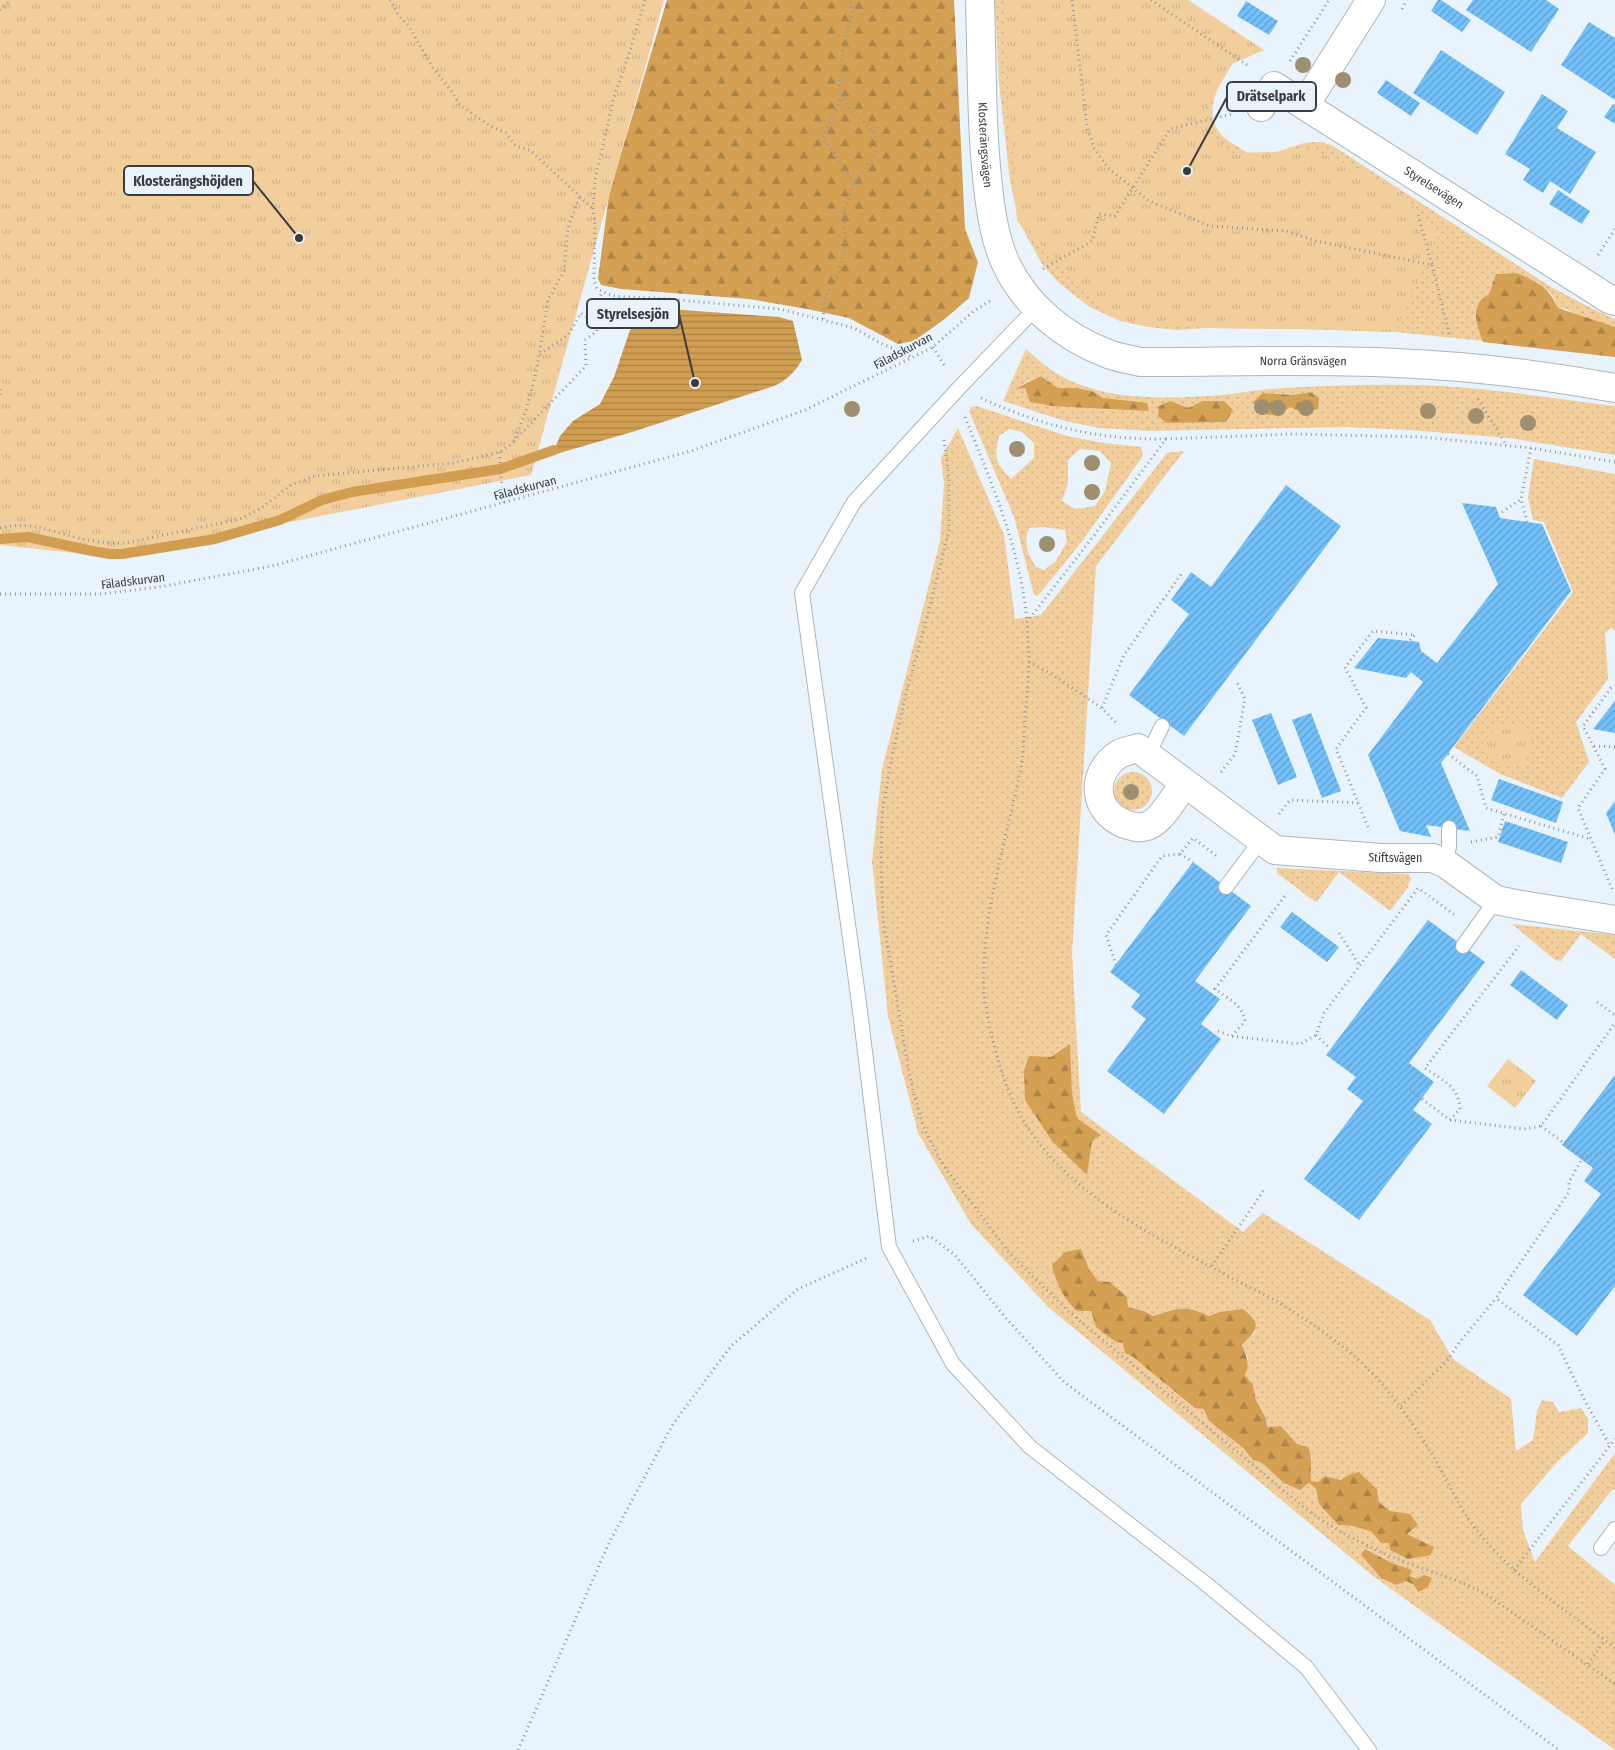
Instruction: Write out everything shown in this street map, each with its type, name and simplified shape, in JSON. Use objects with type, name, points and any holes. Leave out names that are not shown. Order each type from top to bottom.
[{"type":"street","name":"Klosterängsvägen","points":[[980,0],[984,153],[991,213],[1000,249],[1006,265],[1017,284]]},
{"type":"street","points":[[1305,106],[1370,0]]},
{"type":"street","name":"Styrelsevägen","points":[[1273,86],[1416,177],[1613,296]]},
{"type":"street","name":"Norra Gränsvägen","points":[[1017,284],[1036,308],[1058,326],[1087,345],[1108,354],[1140,362],[1397,363],[1458,367],[1570,380],[1615,388]]},
{"type":"street","points":[[1143,751],[1120,754],[1106,766],[1100,778],[1098,792],[1103,806],[1116,820],[1132,826],[1147,827],[1194,790]]},
{"type":"street","name":"Stiftsvägen","points":[[1143,751],[1275,850],[1381,858],[1443,856]]},
{"type":"street","points":[[1443,856],[1496,900],[1520,906],[1615,920]]},
{"type":"lane","points":[[1036,308],[958,388],[854,502],[802,593],[857,993],[889,1248],[953,1364],[1030,1447],[1205,1583],[1306,1667],[1369,1750]]},
{"type":"lane","points":[[1143,751],[1162,726]]},
{"type":"lane","points":[[1443,856],[1449,828]]},
{"type":"lane","points":[[1226,887],[1260,840]]},
{"type":"lane","points":[[1463,946],[1496,900]]},
{"type":"lane","points":[[1601,1548],[1615,1528]]},
{"type":"path","points":[[0,10],[11,0]]},
{"type":"path","points":[[390,0],[400,17],[408,25],[433,68],[453,93],[459,104],[490,126],[506,133],[516,146],[530,150],[592,208]]},
{"type":"path","points":[[645,0],[614,97],[595,180],[592,208],[595,221],[594,281],[597,288],[613,296],[780,309],[854,328],[913,357]]},
{"type":"path","points":[[823,319],[826,295],[838,274],[845,245],[844,209],[854,184],[877,150],[874,130],[851,111],[839,87],[843,50],[852,12],[850,0]]},
{"type":"path","points":[[1072,0],[1087,127],[1094,148],[1108,168],[1149,201],[1210,226],[1286,231],[1316,240],[1432,265]]},
{"type":"path","points":[[1152,0],[1246,63],[1273,86]]},
{"type":"path","points":[[1133,188],[1170,129],[1273,86],[1329,0]]},
{"type":"path","points":[[842,94],[823,138],[854,184]]},
{"type":"path","points":[[1416,177],[1418,214],[1458,367],[1506,445]]},
{"type":"path","name":"Fäladskurvan","points":[[0,594],[101,594],[178,584],[272,566],[692,451],[805,410],[933,347],[974,311],[1092,241],[1099,214],[1115,216],[1133,188]]},
{"type":"path","points":[[513,442],[526,411],[540,355],[548,300],[564,271],[568,227],[580,196]]},
{"type":"path","points":[[0,528],[30,524],[76,538],[107,543],[125,542],[240,519],[260,509],[291,485],[315,476],[452,463],[500,452],[513,442],[586,366],[585,340],[597,331],[601,313],[596,304],[602,291]]},
{"type":"path","points":[[540,355],[568,335],[582,313],[592,321],[601,313]]},
{"type":"path","points":[[933,347],[958,388],[961,408],[1004,513],[1024,593],[1029,662],[1022,762],[992,896],[985,943],[984,996],[999,1063],[1022,1118],[1036,1139],[1053,1158],[1077,1183],[1102,1202],[1141,1227],[1282,1304],[1346,1348],[1388,1390],[1401,1406],[1474,1526],[1514,1570],[1536,1590],[1615,1648]]},
{"type":"path","points":[[958,388],[1013,413],[1062,428],[1136,439],[1304,434],[1423,437],[1531,448],[1615,462]]},
{"type":"path","points":[[0,389],[0,397]]},
{"type":"path","points":[[944,438],[949,477],[949,530],[905,697],[891,762],[882,814],[881,867],[883,919],[911,1083],[923,1126],[943,1165],[1010,1254],[1068,1311],[1307,1510],[1330,1527],[1366,1545],[1469,1585],[1488,1595],[1615,1684]]},
{"type":"path","points":[[1027,622],[1166,439]]},
{"type":"path","points":[[1527,522],[1521,498],[1531,448]]},
{"type":"path","points":[[500,452],[504,503]]},
{"type":"path","points":[[1502,512],[1521,498]]},
{"type":"path","points":[[1102,708],[1124,655],[1182,573]]},
{"type":"path","points":[[1381,858],[1336,748],[1366,708],[1345,667],[1373,631],[1415,635],[1409,641]]},
{"type":"path","points":[[1029,662],[1048,672],[1102,708],[1143,751]]},
{"type":"path","points":[[1194,790],[1235,754],[1245,699],[1236,680]]},
{"type":"path","points":[[1614,895],[1578,808],[1605,770],[1583,726],[1611,688],[1615,688]]},
{"type":"path","points":[[1594,746],[1615,747]]},
{"type":"path","points":[[1448,754],[1477,776],[1486,808],[1591,840]]},
{"type":"path","points":[[1260,840],[1290,800],[1358,804]]},
{"type":"path","points":[[1218,1031],[1231,1036],[1300,1044],[1316,1035],[1324,1013],[1443,856],[1498,837],[1504,814]]},
{"type":"path","points":[[1180,854],[1193,838],[1222,860]]},
{"type":"path","points":[[1116,965],[1106,935],[1162,856],[1180,854],[1193,862]]},
{"type":"path","points":[[1418,888],[1457,917]]},
{"type":"path","points":[[1231,1036],[1244,1021],[1243,1012],[1237,1005],[1215,990],[1287,893]]},
{"type":"path","points":[[1339,932],[1360,966]]},
{"type":"path","points":[[1450,1120],[1460,1109],[1459,1098],[1454,1089],[1425,1068],[1519,946]]},
{"type":"path","points":[[1597,1002],[1615,1015]]},
{"type":"path","points":[[1410,1090],[1450,1120],[1524,1129],[1541,1126],[1615,1024]]},
{"type":"path","points":[[1316,1035],[1328,1047]]},
{"type":"path","points":[[1541,1126],[1584,1157]]},
{"type":"path","points":[[1401,1406],[1447,1361],[1459,1343],[1496,1298],[1569,1192],[1569,1182],[1584,1157],[1610,1151]]},
{"type":"path","points":[[1212,1266],[1264,1190]]},
{"type":"path","points":[[518,1750],[608,1545],[673,1424],[731,1346],[798,1289],[889,1248],[930,1236],[955,1255],[1006,1317],[1064,1382],[1559,1750]]},
{"type":"path","points":[[1496,1298],[1558,1345],[1584,1399],[1610,1446]]},
{"type":"path","points":[[1514,1570],[1615,1439]]},
{"type":"path","points":[[1588,1664],[1605,1640]]},
{"type":"green space","points":[[0,0],[664,0],[531,475],[111,557],[0,545]]},
{"type":"green space","points":[[667,0],[954,0],[965,229],[978,262],[969,298],[946,318],[914,341],[898,344],[849,318],[807,309],[749,299],[621,289],[601,285],[598,279],[609,194]]},
{"type":"green space","points":[[995,0],[1010,0],[1017,129],[1029,162],[1046,197],[1066,220],[1107,256],[1142,273],[1180,285],[1261,295],[1380,294],[1402,278],[1400,265],[1383,260],[1356,258],[1284,240],[1235,238],[1155,212],[1121,194],[1093,163],[1078,128],[1067,70],[1062,0],[1083,0],[1090,18],[1084,32],[1094,82],[1094,117],[1104,146],[1131,179],[1157,188],[1164,198],[1207,205],[1229,220],[1246,225],[1275,220],[1303,219],[1349,239],[1382,248],[1401,247],[1416,231],[1408,215],[1399,212],[1391,200],[1381,192],[1356,186],[1331,165],[1308,158],[1268,165],[1232,164],[1202,142],[1168,127],[1181,113],[1192,109],[1192,95],[1201,89],[1206,73],[1216,74],[1222,65],[1209,54],[1160,29],[1138,15],[1130,0],[1138,0],[1142,6],[1232,64],[1215,96],[1213,117],[1222,136],[1233,144],[1254,155],[1270,154],[1310,142],[1322,142],[1333,146],[1551,287],[1615,319],[1615,327],[1586,319],[1566,309],[1558,308],[1551,293],[1538,283],[1517,273],[1496,274],[1489,294],[1483,298],[1476,309],[1478,328],[1483,341],[1395,332],[1206,328],[1178,330],[1148,327],[1120,321],[1088,306],[1058,282],[1042,264],[1019,222],[1010,181],[999,83]]},
{"type":"green space","points":[[1004,0],[1188,0],[1264,50],[1232,64],[1201,118],[1229,153],[1317,151],[1399,189],[1438,236],[1395,332],[1206,328],[1120,321],[1017,221]]},
{"type":"green space","points":[[1517,273],[1531,279],[1546,289],[1558,308],[1615,327],[1615,357],[1483,342],[1478,328],[1476,309],[1483,298],[1489,294],[1496,274]]},
{"type":"green space","points":[[1026,349],[1052,370],[1078,384],[1114,394],[1133,396],[1191,397],[1287,388],[1412,385],[1488,390],[1615,406],[1615,455],[1509,438],[1409,430],[1346,427],[1150,431],[1099,428],[1065,421],[1003,401]],"holes":[[[1041,376],[1058,388],[1077,388],[1092,391],[1103,398],[1119,401],[1052,406],[1031,402],[1025,388],[1016,388]],[[1309,392],[1303,413],[1263,393],[1293,395]]]},
{"type":"green space","points":[[1041,376],[1058,388],[1077,388],[1092,391],[1103,398],[1147,403],[1149,411],[1052,406],[1030,402],[1025,388],[1015,389]]},
{"type":"green space","points":[[1310,392],[1319,398],[1318,409],[1303,413],[1290,407],[1275,415],[1270,415],[1261,412],[1253,402],[1263,393],[1293,395]]},
{"type":"green space","points":[[1170,401],[1188,408],[1203,401],[1224,401],[1233,410],[1226,422],[1166,423],[1158,416],[1159,406]]},
{"type":"green space","points":[[976,406],[1067,436],[1141,447],[1143,456],[1083,540],[1038,596],[1034,595],[1014,517],[969,411],[971,407]],"holes":[[[1009,429],[1022,432],[1034,443],[1034,458],[1011,479],[1002,469],[996,455],[999,436]],[[1080,449],[1100,451],[1111,463],[1105,491],[1095,506],[1075,509],[1062,501],[1068,483],[1068,460]],[[1044,527],[1065,530],[1067,542],[1055,562],[1044,570],[1036,567],[1029,553],[1026,543],[1029,528]]]},
{"type":"green space","points":[[958,428],[1004,535],[1015,619],[1041,615],[1167,453],[1184,451],[1096,566],[1072,953],[1081,1112],[1243,1232],[1263,1213],[1430,1320],[1453,1359],[1511,1399],[1516,1451],[1533,1440],[1537,1411],[1542,1400],[1553,1402],[1559,1412],[1581,1408],[1588,1419],[1588,1433],[1556,1463],[1521,1504],[1523,1530],[1535,1562],[1615,1453],[1615,1490],[1612,1490],[1568,1546],[1615,1585],[1615,1750],[1373,1576],[1047,1306],[971,1224],[918,1133],[888,1016],[872,861],[882,769],[940,541],[944,484],[941,458]],"holes":[[[1069,1045],[1072,1093],[1077,1118],[1101,1135],[1092,1141],[1029,1057],[1052,1057]],[[1081,1249],[1089,1269],[1098,1281],[1110,1282],[1127,1297],[1128,1307],[1144,1311],[1153,1316],[1181,1308],[1194,1310],[1209,1316],[1220,1312],[1256,1331],[1242,1345],[1248,1358],[1245,1375],[1253,1385],[1256,1400],[1266,1417],[1267,1427],[1281,1426],[1312,1457],[1310,1465],[1311,1481],[1318,1482],[1326,1476],[1341,1480],[1348,1475],[1360,1473],[1377,1489],[1379,1502],[1390,1511],[1410,1515],[1407,1534],[1434,1547],[1431,1555],[1389,1543],[1381,1543],[1373,1532],[1353,1526],[1338,1525],[1319,1504],[1316,1489],[1309,1483],[1300,1490],[1284,1483],[1262,1463],[1253,1460],[1243,1448],[1209,1421],[1204,1409],[1126,1353],[1123,1343],[1096,1327],[1091,1311]],[[1366,1549],[1392,1563],[1412,1570],[1410,1576],[1417,1579],[1424,1575],[1414,1585],[1406,1581],[1396,1585],[1381,1578],[1361,1555]]]},
{"type":"green space","points":[[1534,459],[1615,474],[1615,631],[1611,628],[1605,633],[1608,679],[1576,722],[1589,762],[1562,798],[1500,774],[1454,747],[1573,592],[1544,522],[1533,520],[1528,497]]},
{"type":"green space","points":[[1521,725],[1531,740],[1531,748],[1527,758],[1523,765],[1500,766],[1483,751],[1483,743],[1498,726]]},
{"type":"green space","points":[[1133,772],[1147,777],[1152,791],[1147,805],[1133,810],[1119,805],[1114,791],[1119,777]]},
{"type":"green space","points":[[1277,868],[1408,874],[1411,879],[1409,886],[1390,911],[1339,872],[1317,902],[1277,873]]},
{"type":"green space","points":[[1512,924],[1615,935],[1615,959],[1581,934],[1561,961],[1555,960]]},
{"type":"green space","points":[[1070,1044],[1072,1093],[1077,1118],[1101,1135],[1092,1141],[1087,1175],[1052,1141],[1025,1100],[1024,1071],[1029,1056],[1051,1057]]},
{"type":"green space","points":[[1508,1059],[1536,1081],[1515,1108],[1487,1086]]},
{"type":"green space","points":[[1081,1249],[1089,1269],[1098,1281],[1110,1282],[1127,1297],[1128,1307],[1144,1311],[1153,1316],[1181,1308],[1209,1316],[1220,1312],[1243,1309],[1253,1319],[1256,1327],[1242,1345],[1247,1360],[1245,1375],[1253,1385],[1256,1400],[1266,1418],[1267,1427],[1281,1426],[1297,1444],[1308,1447],[1311,1459],[1311,1481],[1318,1482],[1325,1476],[1341,1480],[1348,1475],[1359,1472],[1377,1489],[1379,1502],[1390,1511],[1410,1514],[1418,1525],[1407,1534],[1434,1547],[1431,1555],[1408,1559],[1390,1550],[1389,1543],[1381,1543],[1372,1532],[1353,1526],[1338,1525],[1319,1504],[1316,1489],[1309,1483],[1300,1490],[1284,1483],[1262,1463],[1253,1460],[1243,1448],[1209,1421],[1204,1409],[1195,1408],[1133,1357],[1125,1353],[1123,1343],[1116,1342],[1096,1327],[1091,1311],[1077,1311],[1068,1301],[1058,1284],[1052,1265],[1065,1252]]},
{"type":"green space","points":[[1365,1549],[1392,1563],[1412,1570],[1410,1576],[1417,1579],[1424,1575],[1432,1578],[1428,1587],[1418,1592],[1414,1585],[1406,1581],[1396,1585],[1381,1578],[1361,1555]]},
{"type":"shaded area","points":[[669,309],[779,317],[793,321],[802,360],[790,376],[774,386],[632,432],[556,454],[554,450],[560,436],[573,421],[600,404],[614,377],[630,330],[641,320]]},
{"type":"building","points":[[1438,0],[1441,0],[1471,20],[1462,32],[1431,11]]},
{"type":"building","points":[[1473,0],[1546,0],[1559,9],[1531,52],[1466,10]]},
{"type":"building","points":[[1246,1],[1278,21],[1269,35],[1237,16]]},
{"type":"building","points":[[1589,22],[1615,38],[1615,100],[1561,65]]},
{"type":"building","points":[[1441,50],[1505,92],[1477,135],[1413,93]]},
{"type":"building","points":[[1386,80],[1420,103],[1411,116],[1377,93]]},
{"type":"building","points":[[1542,94],[1568,111],[1557,128],[1596,152],[1570,194],[1550,181],[1543,193],[1523,180],[1530,169],[1505,154]]},
{"type":"building","points":[[1613,104],[1615,105],[1615,124],[1604,117]]},
{"type":"building","points":[[1558,190],[1590,211],[1582,224],[1549,204]]},
{"type":"building","points":[[1286,485],[1341,526],[1184,736],[1129,695],[1189,614],[1171,600],[1191,572],[1211,587]]},
{"type":"building","points":[[1462,503],[1496,507],[1500,518],[1542,524],[1571,591],[1441,763],[1470,831],[1426,825],[1431,837],[1400,831],[1368,755],[1423,682],[1411,672],[1406,678],[1354,668],[1378,638],[1419,642],[1421,651],[1437,663],[1498,584]]},
{"type":"building","points":[[1615,701],[1615,733],[1593,729]]},
{"type":"building","points":[[1271,713],[1297,777],[1278,785],[1252,720]]},
{"type":"building","points":[[1311,713],[1341,791],[1322,798],[1292,720]]},
{"type":"building","points":[[1499,779],[1563,802],[1556,823],[1491,800]]},
{"type":"building","points":[[1615,801],[1615,835],[1606,813]]},
{"type":"building","points":[[1505,821],[1568,842],[1561,863],[1498,842]]},
{"type":"building","points":[[1193,862],[1251,906],[1195,981],[1220,999],[1201,1024],[1221,1039],[1164,1114],[1107,1071],[1146,1019],[1131,1007],[1140,995],[1110,972]]},
{"type":"building","points":[[1292,912],[1339,947],[1327,962],[1280,927]]},
{"type":"building","points":[[1428,920],[1485,962],[1409,1063],[1434,1082],[1413,1110],[1432,1124],[1359,1220],[1304,1179],[1363,1101],[1347,1089],[1356,1077],[1326,1055]]},
{"type":"building","points":[[1521,970],[1568,1005],[1557,1020],[1510,985]]},
{"type":"building","points":[[1615,1075],[1615,1286],[1577,1336],[1523,1295],[1601,1194],[1584,1181],[1593,1168],[1562,1145]]},
{"type":"waterway","points":[[0,539],[28,537],[92,551],[122,554],[215,539],[280,520],[322,500],[352,492],[500,469],[554,450]]},
{"type":"place","name":"Drätselpark","points":[[1187,171]]},
{"type":"place","name":"Klosterängshöjden","points":[[299,238]]},
{"type":"place","name":"Styrelsesjön","points":[[695,383]]}]
